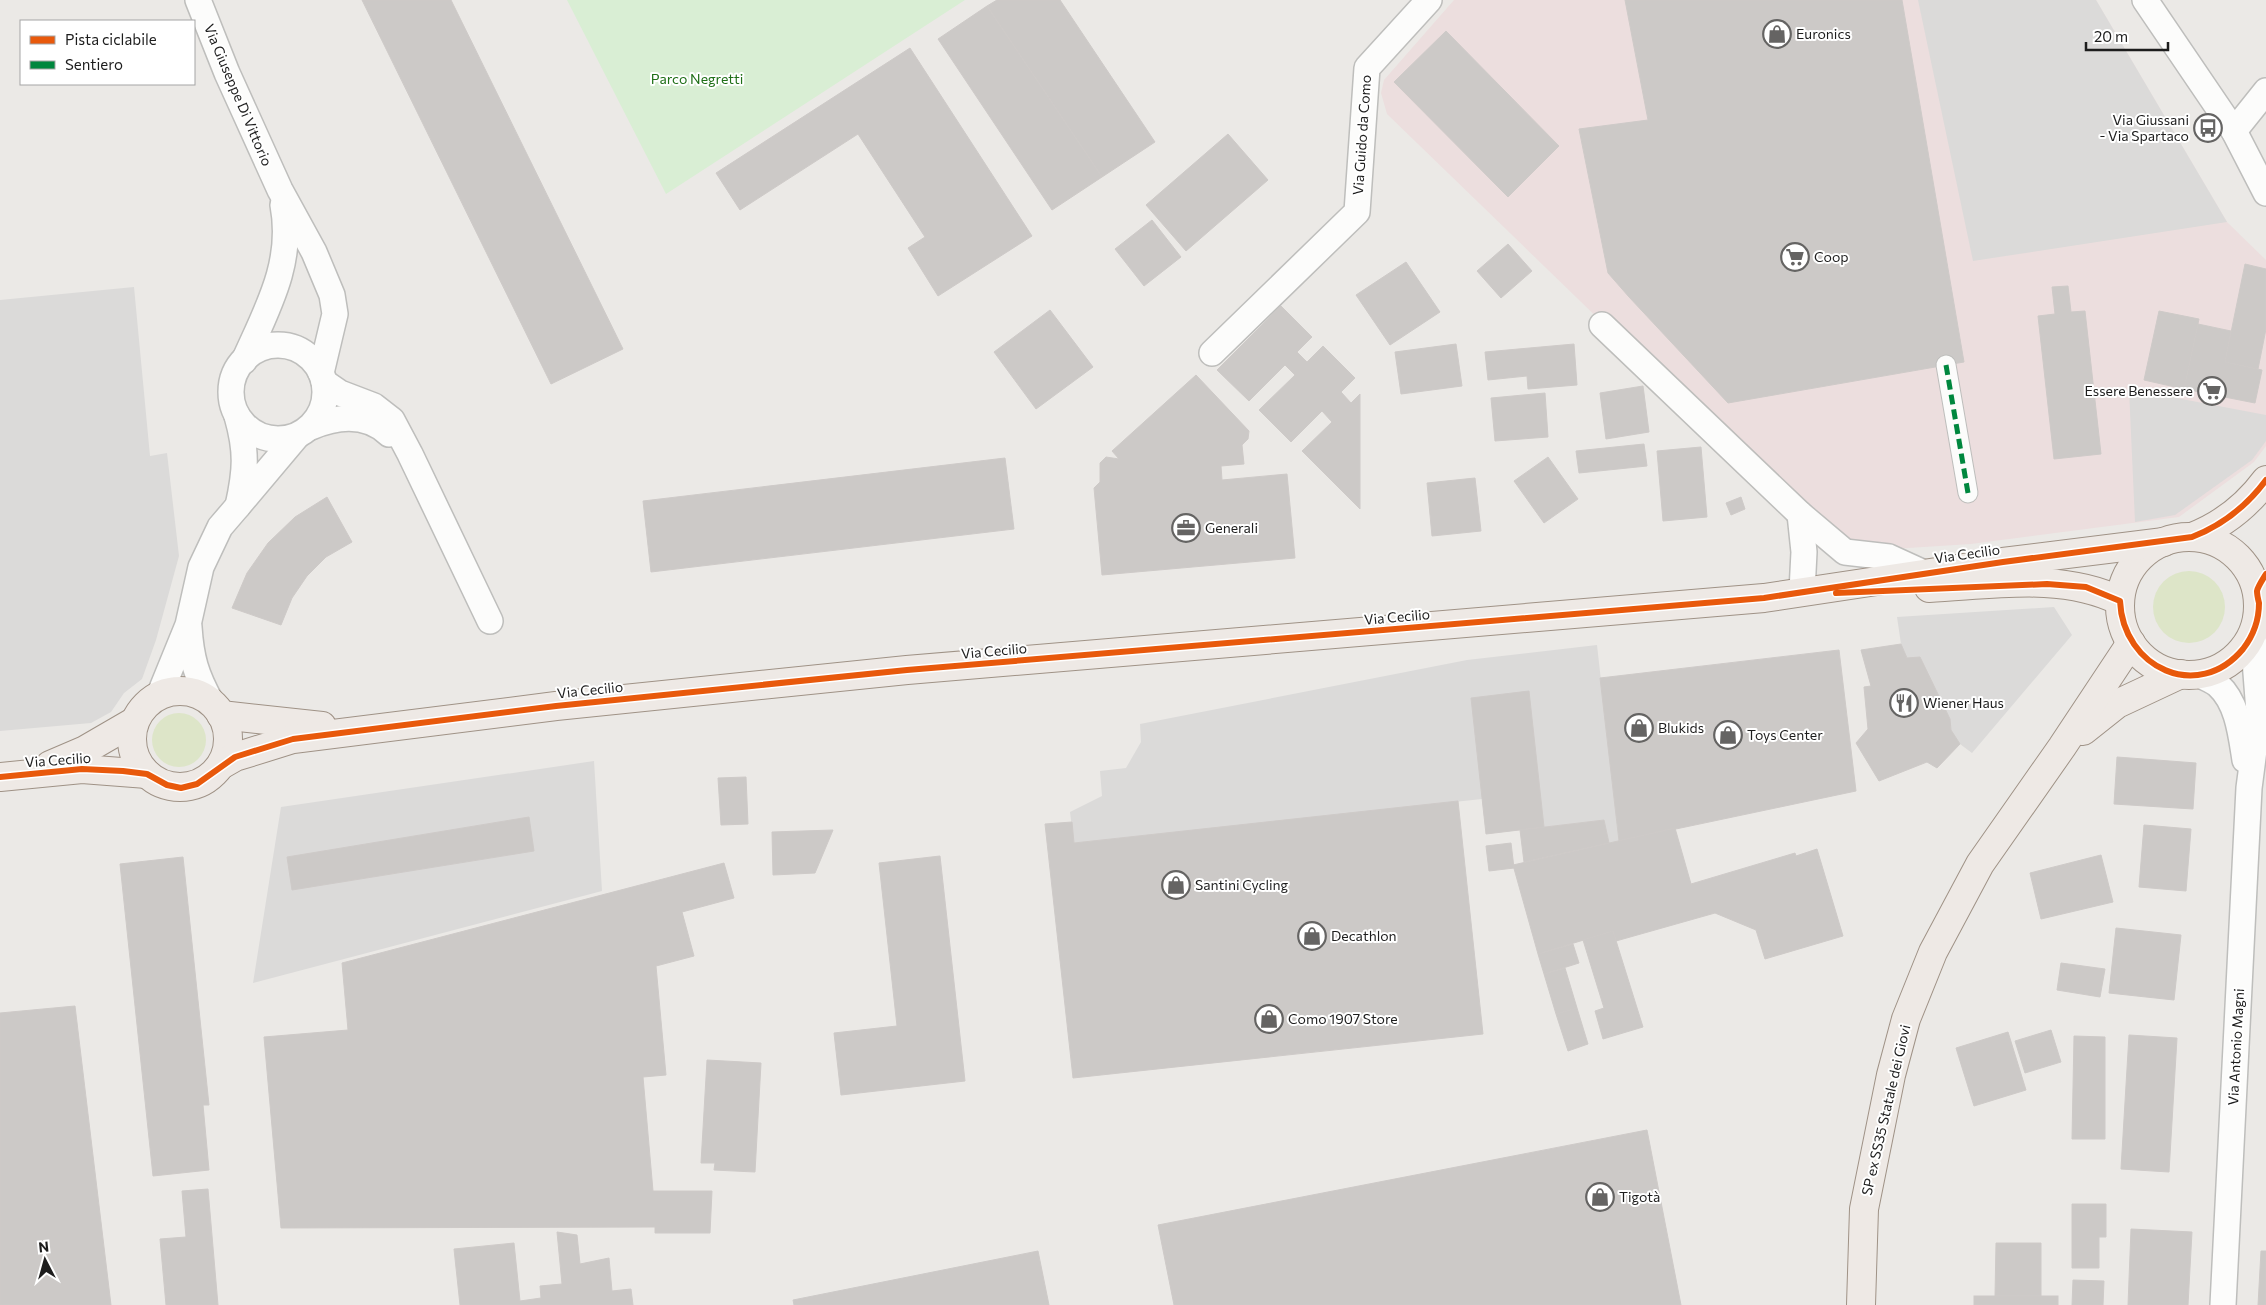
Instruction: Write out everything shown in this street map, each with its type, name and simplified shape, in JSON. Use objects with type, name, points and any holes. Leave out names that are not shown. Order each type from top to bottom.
[{"type":"main road","points":[[2192,537],[2214,541],[2234,553],[2262,583],[2253,634],[2242,651],[2226,664],[2189,674],[2158,667],[2139,653],[2131,643],[2121,616],[2120,601],[2130,569],[2145,553],[2164,542],[2192,537],[2215,528],[2244,507],[2266,480]]},
{"type":"main road","name":"Via Cecilio","points":[[1775,597],[1802,591],[1924,573],[2164,542]]},
{"type":"main road","name":"Via Cecilio","points":[[221,765],[235,757],[293,739],[556,706],[907,670],[1775,597],[2047,584],[2086,587],[2120,601]]},
{"type":"main road","name":"SP ex SS35 Statale dei Giovi","points":[[1861,1305],[1864,1209],[1891,1075],[1906,1019],[1933,952],[1980,864],[2062,747],[2131,643]]},
{"type":"main road","name":"SP ex SS35 Statale dei Giovi","points":[[2062,747],[2117,704],[2189,674]]},
{"type":"main road","points":[[184,691],[196,694],[216,708],[227,726],[228,739],[221,765],[211,776],[197,784],[181,788],[167,785],[147,774],[134,756],[132,745],[135,721],[140,711],[159,696],[171,692],[184,691]]},
{"type":"main road","name":"Via Cecilio","points":[[216,708],[358,731]]},
{"type":"main road","name":"Via Cecilio","points":[[28,774],[85,750],[135,721]]},
{"type":"main road","name":"Via Cecilio","points":[[0,777],[82,769],[147,774]]},
{"type":"street","name":"Via Giuseppe Di Vittorio","points":[[198,0],[227,73],[280,190],[314,252],[332,294],[335,314],[322,378]]},
{"type":"street","name":"Via Guido da Como","points":[[1212,353],[1357,212],[1368,68],[1429,0]]},
{"type":"street","points":[[2145,0],[2234,131],[2266,193]]},
{"type":"street","points":[[2234,131],[2266,91]]},
{"type":"street","points":[[2234,131],[2266,155]]},
{"type":"street","name":"Via Giuseppe Di Vittorio","points":[[244,361],[275,294],[286,250],[285,218],[280,190]]},
{"type":"street","points":[[1602,326],[1800,514],[1845,552],[1889,557],[1924,573]]},
{"type":"street","points":[[238,506],[244,477],[245,444],[230,395],[232,381],[244,361],[261,348],[276,345],[292,347],[307,354],[322,378],[340,392],[374,406],[392,420],[490,621]]},
{"type":"street","points":[[1946,365],[1968,493]]},
{"type":"street","points":[[159,696],[188,625],[201,567],[220,527],[321,414],[325,398],[322,378]]},
{"type":"street","points":[[237,416],[253,433],[268,439],[282,439],[329,419],[360,418],[380,426],[410,454]]},
{"type":"street","points":[[1800,514],[1804,552],[1802,591]]},
{"type":"street","points":[[188,625],[191,656],[197,676],[216,708]]},
{"type":"street","points":[[2249,788],[2259,712],[2253,634]]},
{"type":"street","points":[[2189,674],[2216,684],[2230,698],[2241,735],[2249,788]]},
{"type":"street","name":"Via Antonio Magni","points":[[2223,1305],[2249,788]]},
{"type":"shaded area","points":[[1454,0],[2096,0],[2227,222],[2266,260],[2266,446],[2254,462],[2179,517],[1971,544],[1845,552],[1800,514],[1387,114],[1381,93],[1384,80]]},
{"type":"shaded area","points":[[1918,0],[2096,0],[2227,222],[1973,261]]},
{"type":"shaded area","points":[[134,287],[150,456],[167,453],[179,556],[156,640],[142,679],[124,693],[111,712],[91,723],[0,731],[0,300]]},
{"type":"shaded area","points":[[2129,389],[2266,415],[2266,441],[2252,460],[2175,515],[2135,522]]},
{"type":"shaded area","points":[[2054,607],[2072,635],[1972,753],[1960,744],[1951,730],[1950,719],[1920,658],[1907,658],[1901,644],[1897,617]]},
{"type":"shaded area","points":[[1597,645],[1619,841],[1609,843],[1604,820],[1486,834],[1482,799],[1074,843],[1070,812],[1102,796],[1100,771],[1126,768],[1141,742],[1140,724],[1467,660]]},
{"type":"shaded area","points":[[594,761],[602,891],[253,983],[281,807]]},
{"type":"green space","name":"Parco Negretti","points":[[567,0],[965,0],[666,194]]},
{"type":"green space","points":[[2189,571],[2209,577],[2219,587],[2225,607],[2219,627],[2209,637],[2189,643],[2169,637],[2159,627],[2153,607],[2159,587],[2169,577]]},
{"type":"green space","points":[[174,713],[184,713],[194,717],[202,725],[206,740],[202,755],[194,763],[184,767],[174,767],[164,763],[156,755],[152,745],[152,735],[156,725],[164,717]]},
{"type":"building","points":[[362,0],[451,0],[623,349],[551,384]]},
{"type":"building","points":[[997,0],[1060,0],[1155,142],[1102,177],[987,6]]},
{"type":"building","points":[[1625,0],[1902,0],[1964,362],[1728,403],[1608,273],[1579,129],[1648,120]]},
{"type":"building","points":[[987,6],[1102,177],[1052,210],[938,39]]},
{"type":"building","points":[[1446,31],[1559,146],[1508,197],[1394,82]]},
{"type":"building","points":[[910,48],[1032,236],[938,296],[908,248],[925,237],[858,134],[740,210],[716,173]]},
{"type":"building","points":[[1228,134],[1268,180],[1186,251],[1146,205]]},
{"type":"building","points":[[1152,220],[1181,257],[1144,286],[1115,249]]},
{"type":"building","points":[[1508,244],[1532,271],[1501,298],[1477,271]]},
{"type":"building","points":[[1406,262],[1440,312],[1390,345],[1356,295]]},
{"type":"building","points":[[2245,264],[2266,269],[2266,329],[2258,369],[2225,362]]},
{"type":"building","points":[[2068,286],[2071,312],[2085,311],[2101,454],[2054,459],[2038,316],[2055,314],[2052,287]]},
{"type":"building","points":[[1281,306],[1312,337],[1297,352],[1307,362],[1323,346],[1355,378],[1341,392],[1351,403],[1360,394],[1360,509],[1302,451],[1332,422],[1322,411],[1291,442],[1259,410],[1295,375],[1285,365],[1249,401],[1217,370]]},
{"type":"building","points":[[1050,310],[1093,367],[1036,409],[994,352]]},
{"type":"building","points":[[2159,311],[2199,319],[2184,389],[2144,380]]},
{"type":"building","points":[[2198,324],[2231,331],[2225,362],[2262,370],[2255,403],[2184,389]]},
{"type":"building","points":[[1456,344],[1462,386],[1401,394],[1395,352]]},
{"type":"building","points":[[1574,344],[1577,385],[1528,389],[1527,376],[1488,380],[1485,352]]},
{"type":"building","points":[[1196,375],[1249,431],[1248,439],[1242,445],[1244,464],[1221,466],[1222,480],[1287,474],[1295,558],[1102,575],[1094,488],[1100,482],[1100,463],[1106,457],[1119,459],[1112,451]]},
{"type":"building","points":[[1643,386],[1649,432],[1606,439],[1600,393]]},
{"type":"building","points":[[1545,393],[1548,437],[1495,441],[1491,398]]},
{"type":"building","points":[[1644,444],[1647,466],[1579,473],[1576,451]]},
{"type":"building","points":[[1701,447],[1707,517],[1663,521],[1657,451]]},
{"type":"building","points":[[1548,457],[1578,499],[1544,523],[1514,481]]},
{"type":"building","points":[[1005,458],[1014,529],[651,572],[643,501]]},
{"type":"building","points":[[1475,478],[1481,531],[1432,536],[1427,483]]},
{"type":"building","points":[[327,497],[352,542],[326,557],[307,576],[292,598],[281,625],[232,608],[247,573],[268,543],[295,517]]},
{"type":"building","points":[[1741,497],[1745,509],[1731,515],[1726,503]]},
{"type":"building","name":"Wiener Haus","points":[[1901,644],[1907,658],[1920,657],[1950,719],[1951,730],[1960,744],[1937,768],[1927,762],[1879,781],[1856,743],[1868,729],[1864,687],[1871,686],[1861,650]]},
{"type":"building","name":"Toys Center","points":[[1839,650],[1856,791],[1619,841],[1600,678]]},
{"type":"building","points":[[1529,691],[1544,827],[1486,834],[1471,698]]},
{"type":"building","points":[[2117,757],[2196,763],[2193,809],[2114,804]]},
{"type":"building","points":[[746,777],[748,824],[721,825],[718,778]]},
{"type":"building","points":[[1458,801],[1483,1034],[1073,1078],[1045,824],[1072,822],[1074,843]]},
{"type":"building","points":[[529,817],[534,851],[292,890],[287,857]]},
{"type":"building","points":[[1604,820],[1609,843],[1524,862],[1520,830]]},
{"type":"building","points":[[2144,825],[2191,829],[2186,891],[2139,887]]},
{"type":"building","points":[[1675,828],[1691,884],[1795,853],[1796,856],[1817,849],[1843,936],[1765,959],[1756,930],[1715,913],[1616,941],[1613,931],[1538,954],[1513,865]]},
{"type":"building","points":[[833,830],[815,873],[773,875],[772,832]]},
{"type":"building","points":[[1511,843],[1514,868],[1489,871],[1486,846]]},
{"type":"building","points":[[2101,855],[2113,902],[2041,919],[2030,873]]},
{"type":"building","points":[[940,856],[965,1081],[841,1095],[834,1033],[897,1026],[879,863]]},
{"type":"building","points":[[183,857],[209,1105],[203,1105],[209,1170],[153,1176],[120,864]]},
{"type":"building","points":[[724,863],[734,898],[682,912],[694,956],[656,966],[666,1075],[643,1077],[653,1191],[712,1191],[710,1233],[655,1233],[655,1227],[281,1228],[264,1037],[348,1030],[342,963]]},
{"type":"building","points":[[2116,928],[2181,935],[2174,1000],[2109,993]]},
{"type":"building","points":[[1613,931],[1643,1027],[1603,1039],[1595,1011],[1604,1008],[1583,940]]},
{"type":"building","points":[[1573,944],[1579,963],[1544,974],[1538,954]]},
{"type":"building","points":[[2061,963],[2105,969],[2100,997],[2057,990]]},
{"type":"building","points":[[1565,968],[1577,1008],[1556,1014],[1544,974]]},
{"type":"building","points":[[75,1006],[111,1305],[0,1305],[0,1013]]},
{"type":"building","points":[[1577,1008],[1588,1044],[1568,1051],[1556,1014]]},
{"type":"building","points":[[2051,1030],[2061,1062],[2025,1073],[2015,1041]]},
{"type":"building","points":[[2008,1032],[2026,1090],[1974,1106],[1956,1048]]},
{"type":"building","points":[[2129,1035],[2177,1038],[2169,1172],[2121,1169]]},
{"type":"building","points":[[2074,1036],[2105,1037],[2105,1139],[2072,1139]]},
{"type":"building","points":[[707,1060],[761,1063],[755,1172],[714,1170],[715,1163],[701,1163]]},
{"type":"building","points":[[1647,1130],[1681,1305],[1174,1305],[1158,1225]]},
{"type":"building","points":[[208,1189],[218,1305],[166,1305],[160,1239],[186,1237],[182,1191]]},
{"type":"building","points":[[2072,1204],[2106,1204],[2106,1237],[2099,1237],[2099,1268],[2072,1268]]},
{"type":"building","points":[[2131,1229],[2192,1232],[2188,1305],[2128,1305]]},
{"type":"building","points":[[557,1232],[577,1235],[580,1264],[609,1258],[612,1291],[631,1289],[633,1305],[460,1305],[454,1249],[514,1243],[520,1301],[541,1298],[540,1286],[562,1284]]},
{"type":"building","points":[[1996,1243],[2041,1243],[2041,1296],[1995,1296]]},
{"type":"building","points":[[1038,1251],[1049,1305],[794,1305],[793,1300]]},
{"type":"building","points":[[2261,1251],[2266,1251],[2266,1305],[2258,1305]]},
{"type":"building","points":[[2073,1280],[2104,1281],[2103,1305],[2072,1305]]},
{"type":"building","points":[[1974,1296],[2058,1296],[2058,1305],[1974,1305]]},
{"type":"marked path","points":[[1946,365],[1968,493]]},
{"type":"cycle path","points":[[0,777],[82,769],[123,771],[147,774],[167,785],[181,788],[197,784],[235,757],[293,739],[556,706],[907,670],[1764,598],[2003,562],[2192,537],[2224,521],[2242,507],[2266,480]]},
{"type":"cycle path","points":[[1836,593],[2047,584],[2086,587],[2120,601],[2124,625],[2134,644],[2148,660],[2166,670],[2185,675],[2205,674],[2225,665],[2243,649],[2250,639],[2257,622],[2259,609],[2257,591],[2266,574]]},
{"type":"place","name":"Euronics","points":[[1777,34]]},
{"type":"place","name":"Via Giussani - Via Spartaco","points":[[2208,128]]},
{"type":"place","name":"Coop","points":[[1795,257]]},
{"type":"place","name":"Essere Benessere","points":[[2212,391]]},
{"type":"place","name":"Generali","points":[[1186,528]]},
{"type":"place","name":"Wiener Haus","points":[[1904,703]]},
{"type":"place","name":"Blukids","points":[[1639,728]]},
{"type":"place","name":"Toys Center","points":[[1728,735]]},
{"type":"place","name":"Santini Cycling","points":[[1176,885]]},
{"type":"place","name":"Decathlon","points":[[1312,936]]},
{"type":"place","name":"Como 1907 Store","points":[[1269,1019]]},
{"type":"place","name":"Tigotà","points":[[1600,1197]]}]
